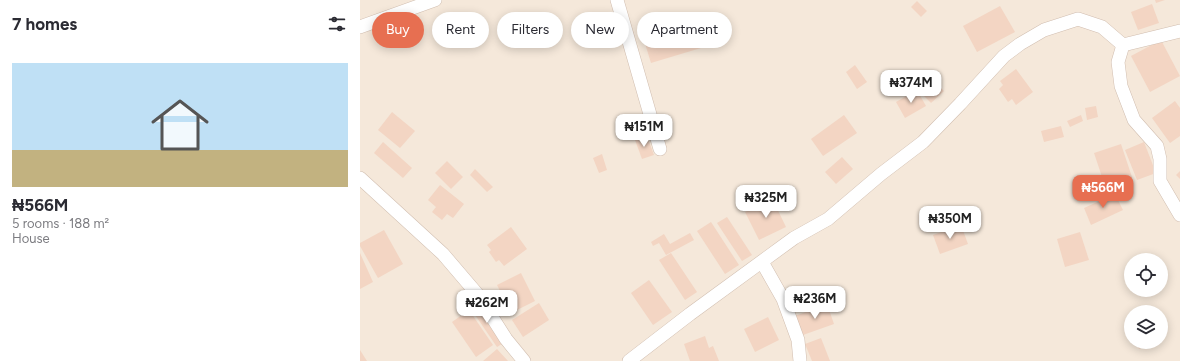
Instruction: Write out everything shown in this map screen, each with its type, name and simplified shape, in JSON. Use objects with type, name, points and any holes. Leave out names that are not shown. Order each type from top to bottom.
[{"type":"street","points":[[360,28],[435,0]]},
{"type":"street","points":[[617,0],[660,149]]},
{"type":"street","points":[[630,361],[794,238],[828,219],[881,174],[923,142],[1004,56],[1026,40],[1044,30],[1078,19],[1102,27],[1123,45]]},
{"type":"street","points":[[1123,45],[1180,31]]},
{"type":"street","points":[[1123,45],[1118,62],[1121,86],[1134,120],[1158,146],[1160,159],[1160,181],[1180,216]]},
{"type":"street","points":[[360,178],[443,254],[478,295],[506,339],[524,361]]},
{"type":"street","points":[[762,262],[783,299],[798,340],[800,361]]},
{"type":"shaded area","points":[[360,0],[1180,0],[1180,361],[360,361]]},
{"type":"building","points":[[1155,0],[1165,0],[1156,3]]},
{"type":"building","points":[[917,1],[927,11],[921,17],[911,7]]},
{"type":"building","points":[[1152,4],[1159,23],[1138,30],[1131,12]]},
{"type":"building","points":[[1000,6],[1015,32],[977,52],[963,26]]},
{"type":"building","points":[[1161,40],[1180,76],[1150,92],[1131,56]]},
{"type":"building","points":[[646,48],[701,48],[651,63]]},
{"type":"building","points":[[855,65],[867,82],[857,89],[846,72]]},
{"type":"building","points":[[1016,69],[1033,92],[1016,105],[1012,99],[1008,102],[999,89],[1003,85],[1000,81]]},
{"type":"building","points":[[931,78],[944,91],[931,103],[918,90]]},
{"type":"building","points":[[917,90],[926,106],[905,118],[896,102]]},
{"type":"building","points":[[1175,101],[1180,108],[1180,136],[1170,143],[1152,118]]},
{"type":"building","points":[[1096,106],[1098,117],[1087,120],[1085,108]]},
{"type":"building","points":[[392,112],[415,131],[400,148],[378,130]]},
{"type":"building","points":[[844,115],[857,133],[823,156],[811,139]]},
{"type":"building","points":[[1081,115],[1083,121],[1070,127],[1067,121]]},
{"type":"building","points":[[1061,126],[1064,137],[1044,142],[1041,131]]},
{"type":"building","points":[[647,136],[654,155],[642,159],[635,140]]},
{"type":"building","points":[[383,142],[412,168],[403,178],[374,153]]},
{"type":"building","points":[[1144,142],[1156,173],[1137,180],[1125,150]]},
{"type":"building","points":[[1121,144],[1132,177],[1105,186],[1094,153]]},
{"type":"building","points":[[602,154],[607,170],[599,173],[593,158]]},
{"type":"building","points":[[842,157],[853,169],[836,184],[825,172]]},
{"type":"building","points":[[447,161],[463,177],[451,189],[435,173]]},
{"type":"building","points":[[475,169],[493,187],[487,192],[470,175]]},
{"type":"building","points":[[1180,171],[1180,179],[1176,175]]},
{"type":"building","points":[[440,185],[464,204],[453,218],[447,214],[442,220],[432,212],[436,207],[428,200]]},
{"type":"building","points":[[1115,194],[1123,210],[1091,225],[1084,208]]},
{"type":"building","points":[[772,198],[786,227],[759,240],[745,212]]},
{"type":"building","points":[[727,217],[752,255],[742,261],[717,223]]},
{"type":"building","points":[[711,222],[739,265],[725,274],[697,231]]},
{"type":"building","points":[[961,225],[968,244],[940,254],[933,235]]},
{"type":"building","points":[[511,227],[527,249],[504,266],[499,260],[496,262],[489,252],[491,250],[487,245]]},
{"type":"building","points":[[384,230],[403,264],[378,278],[360,246],[360,243]]},
{"type":"building","points":[[1080,232],[1089,260],[1065,267],[1057,239]]},
{"type":"building","points":[[690,233],[694,240],[666,255],[659,243],[653,246],[651,242],[664,234],[670,244]]},
{"type":"building","points":[[360,253],[373,282],[360,289]]},
{"type":"building","points":[[671,253],[697,292],[685,300],[659,260]]},
{"type":"building","points":[[521,273],[535,301],[511,313],[497,285]]},
{"type":"building","points":[[649,280],[672,312],[653,325],[631,293]]},
{"type":"building","points":[[477,301],[505,342],[497,347],[469,306]]},
{"type":"building","points":[[539,303],[549,320],[523,337],[512,320]]},
{"type":"building","points":[[827,304],[834,324],[803,335],[795,316]]},
{"type":"building","points":[[469,310],[493,345],[476,357],[452,322]]},
{"type":"building","points":[[768,317],[779,340],[755,352],[744,329]]},
{"type":"building","points":[[705,336],[709,348],[713,346],[719,361],[690,361],[684,344]]},
{"type":"building","points":[[821,338],[830,361],[812,361],[805,344]]},
{"type":"building","points":[[497,349],[508,361],[483,361]]},
{"type":"building","points":[[360,350],[367,361],[360,361]]}]
